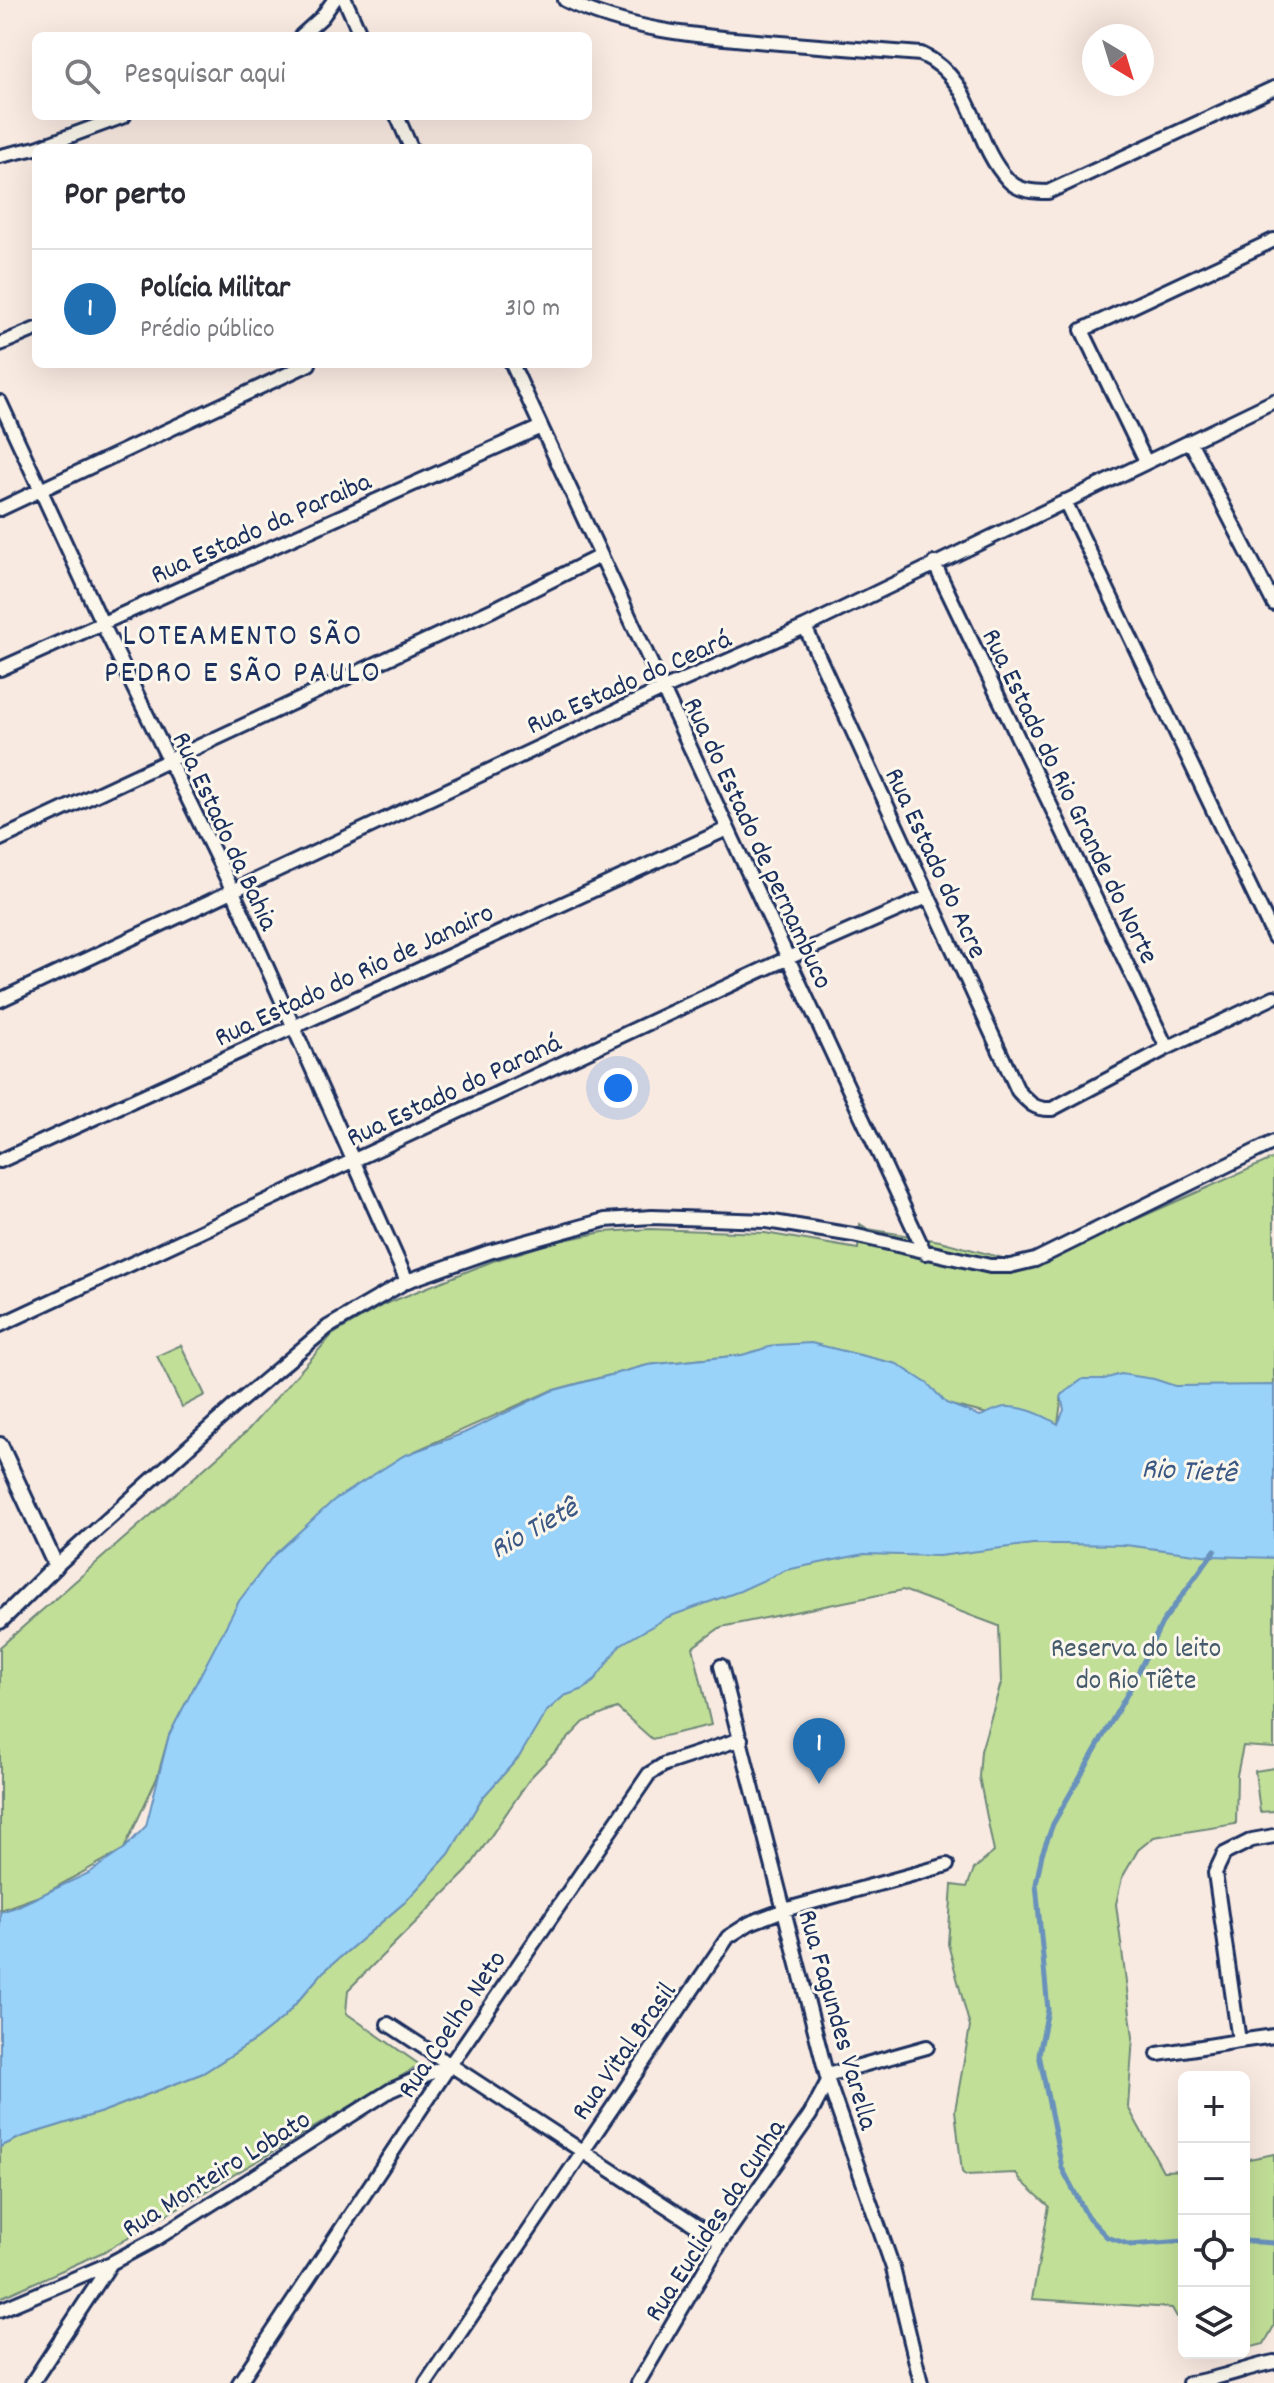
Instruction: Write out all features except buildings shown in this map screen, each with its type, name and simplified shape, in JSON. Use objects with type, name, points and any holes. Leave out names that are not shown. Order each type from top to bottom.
[{"type":"street","points":[[305,32],[334,0]]},
{"type":"street","points":[[345,0],[359,32]]},
{"type":"street","points":[[565,0],[595,15],[684,35],[921,54],[938,62],[955,78],[1009,181],[1030,192],[1048,192],[1274,88]]},
{"type":"street","points":[[47,144],[113,120]]},
{"type":"street","points":[[399,120],[409,144]]},
{"type":"street","points":[[0,156],[32,149]]},
{"type":"street","points":[[1146,462],[1082,330],[1274,240]]},
{"type":"street","points":[[0,344],[32,331]]},
{"type":"street","points":[[0,509],[300,368]]},
{"type":"street","name":"Rua do Estado de pernambuco","points":[[514,368],[925,1253]]},
{"type":"street","name":"Rua Estado do Ceará","points":[[0,1000],[663,689],[805,627],[1274,401]]},
{"type":"street","name":"Rua Estado da Bahia","points":[[0,402],[102,623],[232,889],[407,1281]]},
{"type":"street","name":"Rua Estado da Paraiba","points":[[0,669],[541,427]]},
{"type":"street","points":[[1190,441],[1274,604]]},
{"type":"street","points":[[1065,501],[1274,937]]},
{"type":"street","points":[[0,839],[494,609],[600,556]]},
{"type":"street","name":"Rua Estado do Rio Grande do Norte","points":[[934,563],[1167,1048]]},
{"type":"street","name":"Rua Estado do Acre","points":[[805,627],[1018,1091],[1038,1110],[1052,1109],[1167,1048]]},
{"type":"street","name":"Rua Estado do Rio de Janairo","points":[[0,1161],[727,829]]},
{"type":"street","name":"Rua Estado do Paraná","points":[[0,1325],[788,958],[927,897]]},
{"type":"street","points":[[1167,1048],[1274,997]]},
{"type":"street","points":[[0,1621],[56,1566],[317,1335],[407,1281],[550,1234],[605,1220],[652,1217],[767,1221],[853,1235],[990,1266],[1010,1266],[1035,1260],[1274,1142]]},
{"type":"street","points":[[0,1445],[56,1566]]},
{"type":"street","name":"Rua Fagundes Varella","points":[[721,1666],[828,2078],[893,2268],[921,2383]]},
{"type":"street","name":"Rua Coelho Neto","points":[[239,2383],[450,2065],[649,1774],[665,1764],[741,1739]]},
{"type":"street","points":[[1239,2041],[1215,1873],[1224,1854],[1252,1840],[1274,1836]]},
{"type":"street","name":"Rua Vital Brasil","points":[[426,2383],[728,1937],[750,1923],[784,1910],[947,1865]]},
{"type":"street","points":[[388,2024],[721,2242]]},
{"type":"street","points":[[1158,2054],[1274,2036]]},
{"type":"street","points":[[828,2078],[927,2047]]},
{"type":"street","name":"Rua Monteiro Lobato","points":[[0,2310],[111,2263],[156,2239],[391,2090],[450,2065]]},
{"type":"street","name":"Rua Euclides da Cunha","points":[[638,2383],[721,2242],[810,2115],[828,2078]]},
{"type":"street","points":[[32,2383],[111,2263]]},
{"type":"street","points":[[1189,2383],[1224,2377],[1250,2366],[1274,2362]]},
{"type":"street","points":[[1250,2366],[1252,2383]]},
{"type":"green space","points":[[1274,1158],[1274,1386],[1062,1394],[1058,1424],[988,1414],[742,1355],[648,1365],[550,1391],[415,1451],[261,1572],[223,1633],[169,1735],[157,1778],[124,1849],[42,1895],[0,1910],[0,1647],[246,1432],[332,1335],[383,1305],[493,1261],[554,1242],[603,1232],[650,1229],[765,1233],[858,1249],[860,1224],[868,1229],[940,1241],[1010,1260],[1054,1256]]},
{"type":"green space","points":[[181,1345],[205,1395],[182,1407],[157,1356]]},
{"type":"green space","name":"Reserva do leito do Rio Tiête","points":[[1274,1535],[1274,1748],[1243,1746],[1237,1775],[1236,1824],[1154,1837],[1138,1850],[1122,1878],[1116,1904],[1133,2037],[1128,2107],[1163,2171],[1178,2170],[1178,2317],[1172,2308],[1032,2299],[1049,2206],[1016,2173],[965,2175],[962,2172],[955,2110],[970,2027],[948,1944],[952,1885],[967,1887],[974,1869],[994,1852],[979,1777],[981,1751],[1001,1683],[999,1626],[903,1590],[721,1627],[693,1647],[711,1725],[652,1739],[617,1708],[584,1722],[531,1777],[467,1871],[348,1990],[346,2013],[420,2065],[103,2252],[0,2298],[0,2147],[203,2073],[255,2040],[284,2017],[323,1972],[405,1902],[449,1854],[482,1798],[519,1757],[533,1731],[518,1711],[753,1551]]},
{"type":"green space","points":[[1274,1768],[1274,1811],[1260,1812],[1255,1771]]},
{"type":"green space","points":[[1274,2154],[1274,2326],[1264,2344],[1250,2348],[1250,2215],[1250,2159]]},
{"type":"water","name":"Rio Tietê","points":[[811,1343],[897,1364],[928,1384],[946,1403],[980,1416],[999,1408],[1013,1407],[1058,1424],[1064,1410],[1061,1395],[1083,1379],[1104,1379],[1121,1374],[1175,1386],[1274,1385],[1274,1558],[1211,1556],[1125,1545],[1060,1544],[1033,1544],[939,1556],[864,1554],[786,1570],[740,1591],[668,1617],[620,1645],[594,1681],[584,1689],[564,1696],[546,1712],[519,1757],[482,1798],[449,1854],[405,1902],[323,1972],[284,2017],[255,2040],[203,2073],[0,2147],[0,1912],[89,1873],[124,1849],[146,1826],[169,1735],[239,1601],[273,1556],[334,1500],[403,1456],[464,1433],[551,1391],[648,1365],[742,1355],[776,1345]]},
{"type":"waterway","points":[[1178,2241],[1131,2245],[1107,2237],[1087,2216],[1062,2168],[1039,2054],[1048,2010],[1036,1884],[1042,1854],[1053,1824],[1130,1689],[1162,1623],[1215,1550]]},
{"type":"waterway","points":[[1250,2241],[1274,2243]]},
{"type":"place","name":"Polícia Militar","points":[[819,1784]]},
{"type":"district","name":"LOTEAMENTO SÃO PEDRO E SÃO PAULO","points":[[243,652]]}]
